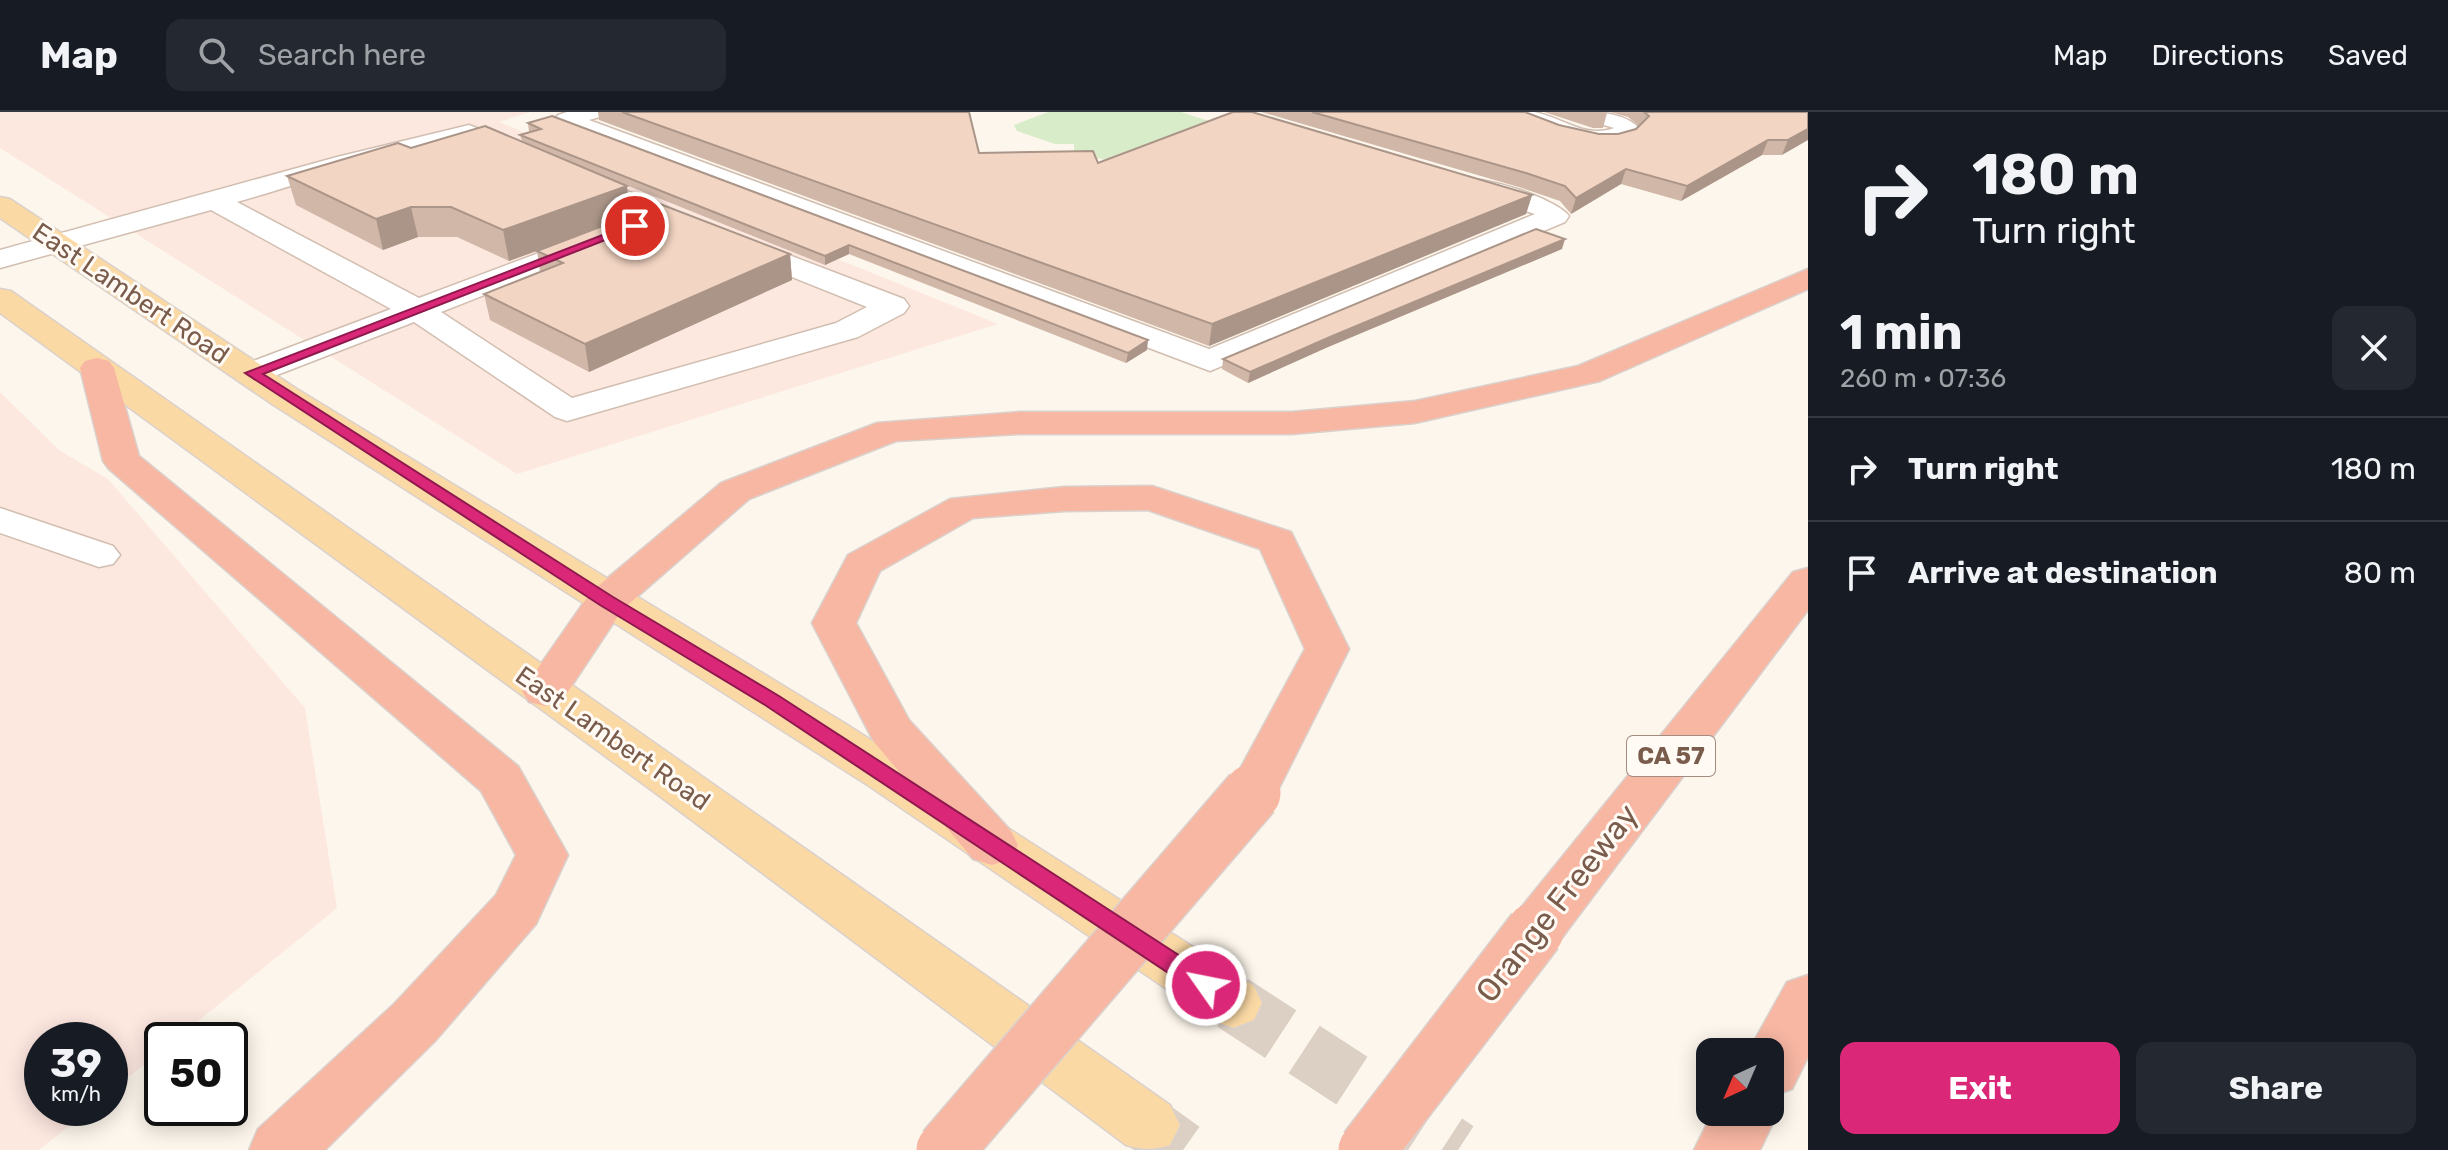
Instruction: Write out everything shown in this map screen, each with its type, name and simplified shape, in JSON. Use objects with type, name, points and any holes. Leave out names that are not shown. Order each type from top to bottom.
[{"type":"highway","points":[[545,691],[606,601],[735,491],[890,431],[1020,423],[1292,423],[1415,412],[1588,374],[1808,278]]},
{"type":"highway","points":[[97,368],[122,461],[500,779],[542,855],[517,909],[497,932],[415,1022],[281,1150]]},
{"type":"highway","points":[[945,1150],[1252,793],[1327,649],[1277,541],[1152,498],[1064,499],[964,507],[863,564],[834,623],[891,730],[992,845]]},
{"type":"highway","name":"Orange Freeway","points":[[1367,1150],[1808,581]]},
{"type":"highway","points":[[1784,1044],[1808,999]]},
{"type":"main road","name":"East Lambert Road","points":[[0,205],[252,373],[606,601],[772,700],[1233,1003]]},
{"type":"main road","name":"East Lambert Road","points":[[0,298],[545,691],[685,788],[1148,1125]]},
{"type":"street","points":[[592,112],[566,120],[1210,361],[1555,216],[1549,210],[1452,179]]},
{"type":"street","points":[[1514,112],[1585,137],[1621,135],[1629,130],[1622,122],[1586,112]]},
{"type":"street","points":[[1548,125],[1555,117],[1571,112]]},
{"type":"street","points":[[0,259],[346,162],[469,132],[525,156]]},
{"type":"street","points":[[214,201],[417,310],[567,410],[847,330],[893,306],[552,168]]},
{"type":"street","points":[[252,373],[417,310],[687,225]]},
{"type":"street","points":[[0,520],[99,555]]},
{"type":"shaded area","points":[[0,112],[530,112],[499,122],[998,324],[517,474],[0,148]]},
{"type":"shaded area","points":[[0,392],[60,451],[108,479],[305,708],[337,908],[197,1022],[144,1022],[144,1065],[128,1077],[128,1022],[24,1022],[24,1126],[69,1126],[39,1150],[0,1150]]},
{"type":"green space","points":[[1048,112],[1181,112],[1224,126],[1115,163],[1074,151],[1074,144],[1055,144],[1017,131],[1014,125]]},
{"type":"building","points":[[622,112],[969,112],[979,153],[1093,151],[1098,163],[1233,112],[1252,112],[1532,195],[1212,324]]},
{"type":"building","points":[[1312,112],[1525,112],[1559,125],[1599,134],[1618,134],[1636,129],[1649,116],[1644,112],[1808,112],[1808,129],[1788,140],[1768,140],[1687,186],[1626,169],[1576,198],[1565,186],[1526,173]]},
{"type":"building","points":[[552,116],[1148,340],[1128,353],[849,245],[825,256],[520,135],[541,129],[528,123]]},
{"type":"building","points":[[485,126],[627,186],[503,230],[451,207],[411,207],[376,219],[287,176],[398,143],[411,148]]},
{"type":"building","points":[[660,204],[790,254],[585,344],[484,294],[563,263],[537,251]]},
{"type":"building","points":[[1536,229],[1565,239],[1250,372],[1223,359]]},
{"type":"tunnel","points":[[1233,1003],[1458,1150]]},
{"type":"tunnel","points":[[1148,1125],[1183,1150]]},
{"type":"route","points":[[635,226],[252,373],[606,601],[772,700],[1206,985]]}]
